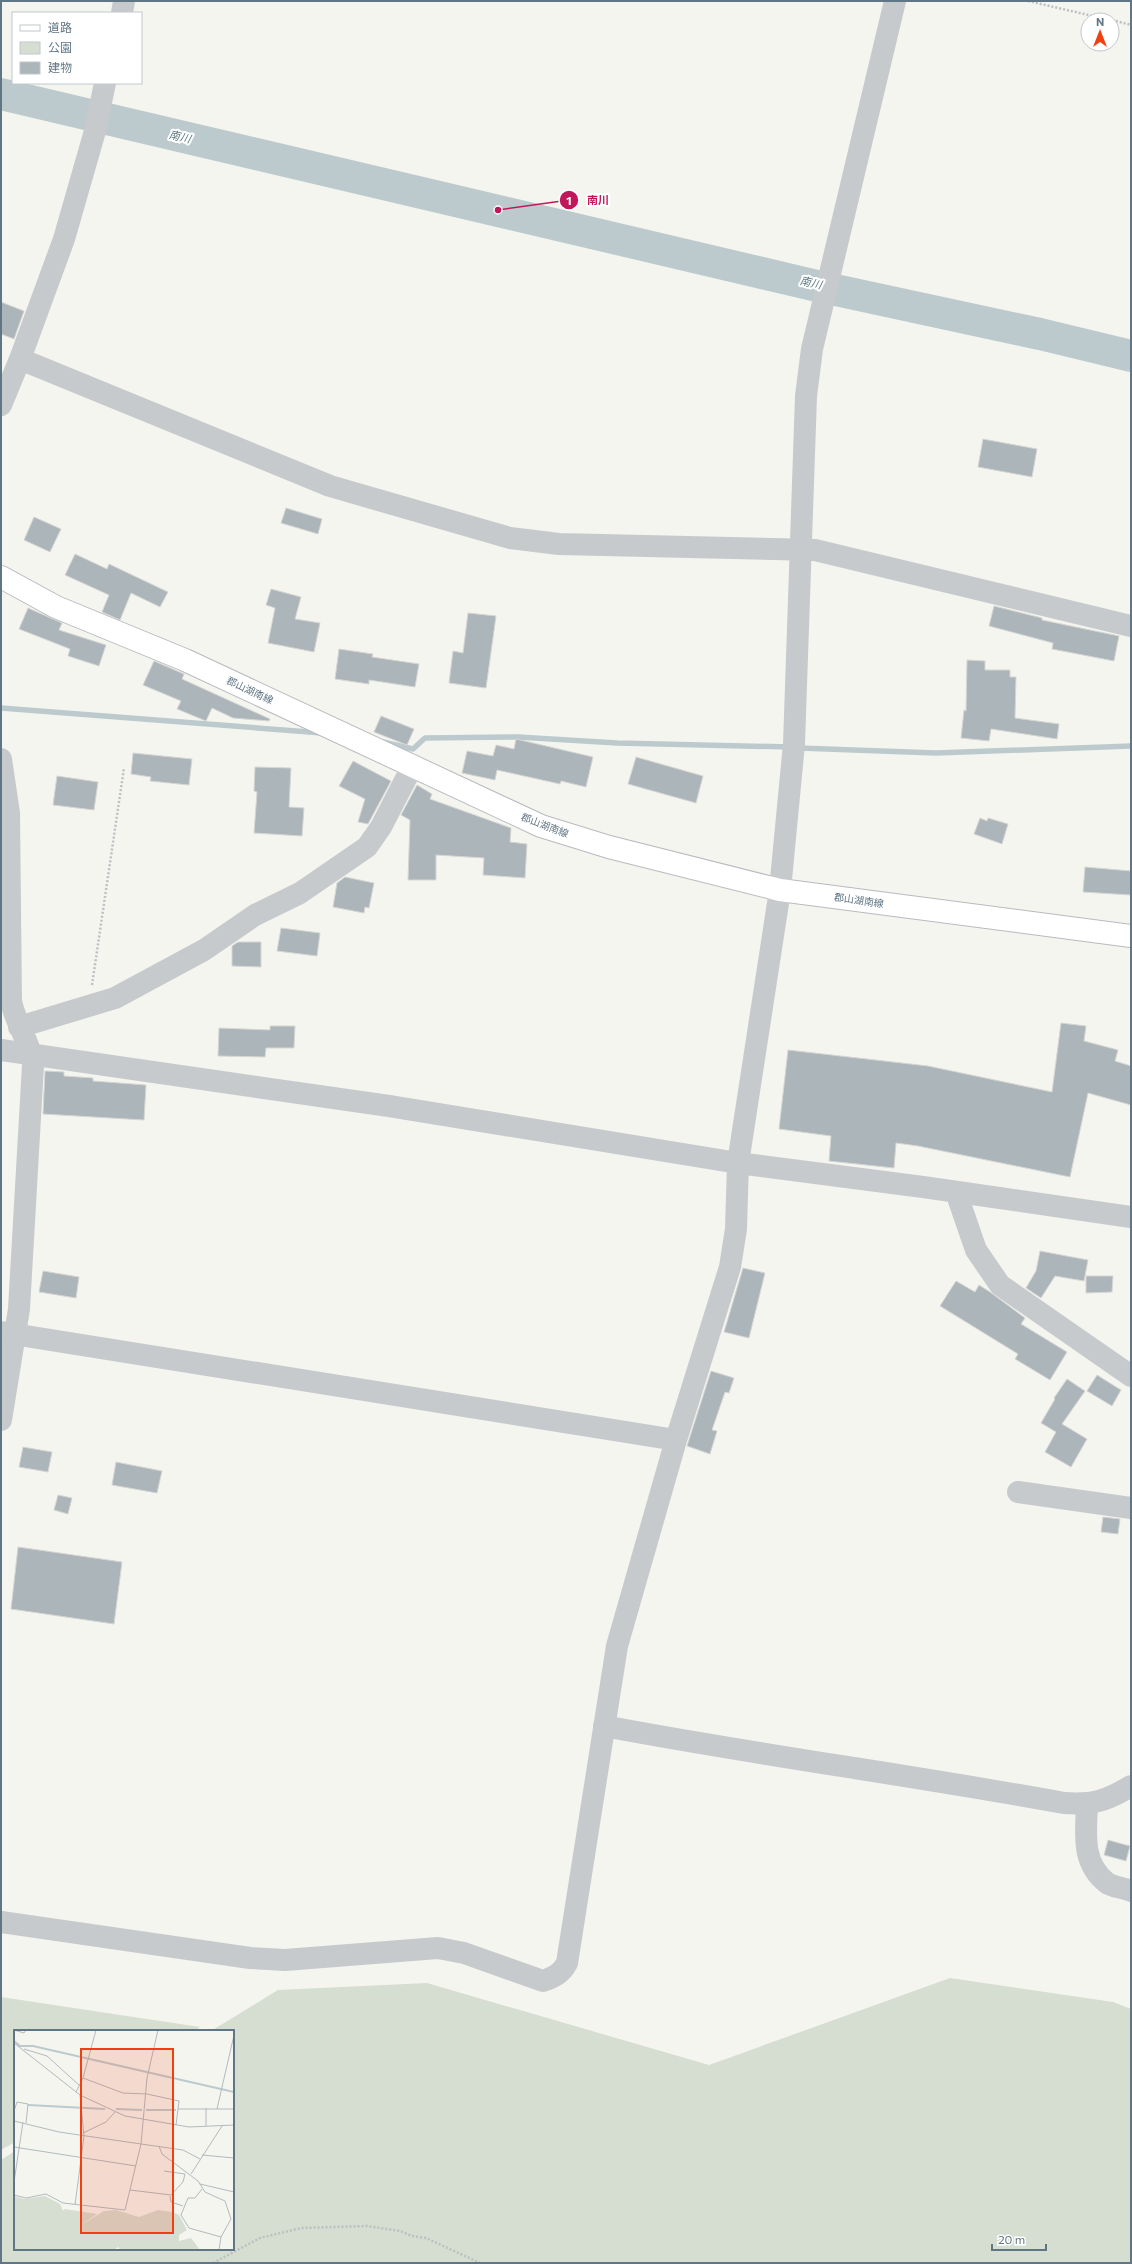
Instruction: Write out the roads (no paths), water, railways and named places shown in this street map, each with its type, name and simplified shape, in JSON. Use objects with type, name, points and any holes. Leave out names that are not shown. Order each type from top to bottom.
[{"type":"main road","name":"郡山湖南線","points":[[1,577],[56,607],[185,660],[541,826],[609,847],[780,890],[1131,936]]},
{"type":"street","points":[[122,12],[124,1]]},
{"type":"street","points":[[1,1922],[250,1958],[285,1960],[438,1948],[464,1953],[543,1981],[563,1971],[567,1963],[617,1646],[676,1440],[730,1267],[736,1229],[738,1163],[780,890],[794,744],[806,396],[812,349],[832,271],[895,1]]},
{"type":"street","points":[[1,405],[20,359],[64,239],[95,131],[103,93]]},
{"type":"street","points":[[20,359],[330,486],[510,538],[559,544],[815,550],[1131,626]]},
{"type":"street","points":[[1,759],[9,813],[10,987],[13,1012],[31,1054],[33,1065],[19,1301],[8,1333],[1,1420]]},
{"type":"street","points":[[19,1027],[115,998],[204,950],[255,915],[300,893],[367,847],[381,828],[413,765]]},
{"type":"street","points":[[1,1050],[397,1108],[738,1163],[1131,1217]]},
{"type":"street","points":[[956,1192],[976,1250],[1000,1285],[1131,1376]]},
{"type":"street","points":[[8,1333],[676,1440]]},
{"type":"street","points":[[1018,1492],[1131,1508]]},
{"type":"street","points":[[604,1726],[737,1751],[800,1759],[1064,1803],[1087,1805],[1110,1798],[1131,1786]]},
{"type":"street","points":[[1087,1805],[1087,1856],[1093,1867],[1108,1884],[1131,1891]]},
{"type":"waterway","name":"南川","points":[[1,94],[817,286],[1040,334],[1131,356]]},
{"type":"waterway","points":[[1,708],[322,733]]},
{"type":"waterway","points":[[383,742],[413,749],[425,738],[518,737],[617,743],[790,747]]},
{"type":"waterway","points":[[799,748],[936,753],[1131,746]]},
{"type":"place","name":"南川","points":[[498,210]]}]
